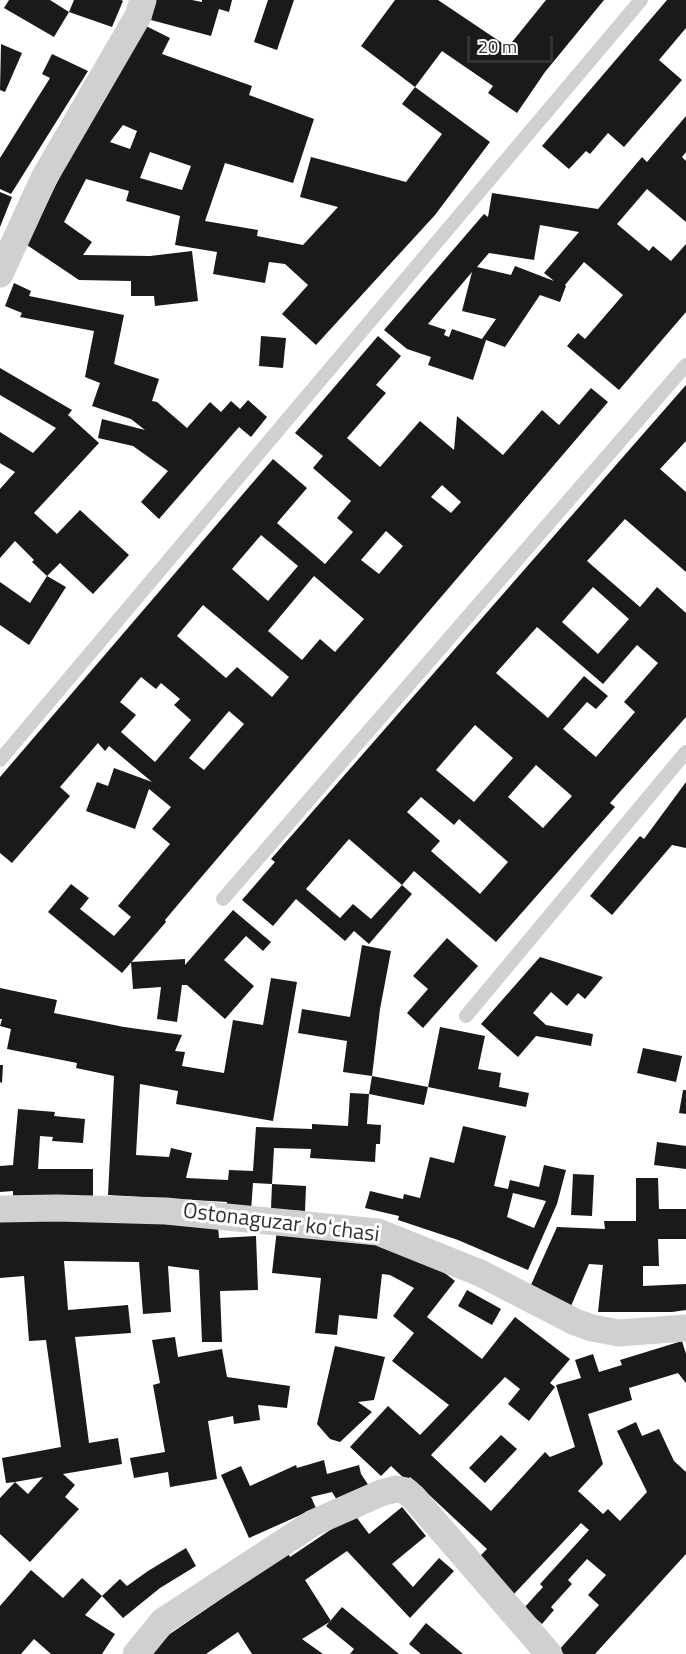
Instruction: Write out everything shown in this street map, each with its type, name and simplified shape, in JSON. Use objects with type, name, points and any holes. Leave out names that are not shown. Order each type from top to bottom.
[{"type":"street","points":[[0,274],[44,178],[138,16],[143,0]]},
{"type":"street","name":"Ostonaguzar koʻchasi","points":[[0,1209],[166,1211],[378,1232],[480,1273],[575,1322],[592,1328],[619,1333],[686,1328]]},
{"type":"street","points":[[136,1654],[162,1621],[313,1523],[381,1493],[396,1489],[406,1491],[414,1498],[549,1654]]},
{"type":"lane","points":[[0,760],[642,0]]},
{"type":"lane","points":[[223,899],[686,365]]},
{"type":"lane","points":[[466,1016],[686,752]]},
{"type":"building","points":[[9,0],[50,0],[69,12],[54,37],[4,8]]},
{"type":"building","points":[[74,0],[123,1],[112,27],[69,12]]},
{"type":"building","points":[[156,0],[202,2],[202,0],[232,0],[229,12],[219,9],[211,36],[151,20]]},
{"type":"building","points":[[268,0],[294,0],[277,50],[254,42]]},
{"type":"building","points":[[395,0],[438,0],[508,47],[546,0],[604,0],[545,72],[517,113],[488,93],[493,86],[442,51],[415,87],[361,46]]},
{"type":"building","points":[[667,0],[686,0],[686,28],[659,60],[682,80],[624,147],[608,133],[590,154],[586,151],[569,169],[542,146]]},
{"type":"building","points":[[144,25],[170,38],[162,54],[252,86],[249,95],[314,119],[293,183],[225,163],[205,221],[258,230],[257,236],[303,245],[338,207],[300,197],[311,157],[406,182],[442,134],[402,104],[415,87],[490,142],[435,215],[316,345],[282,314],[308,285],[285,264],[269,262],[265,283],[213,274],[217,252],[175,245],[180,216],[126,201],[129,191],[86,179],[64,222],[92,242],[83,255],[150,256],[192,251],[198,301],[155,306],[154,296],[131,296],[131,281],[79,280],[21,241],[44,209],[71,154]],"holes":[[[123,125],[137,131],[130,149],[110,142]],[[150,152],[191,166],[182,190],[140,178]]]},
{"type":"building","points":[[1,44],[22,53],[5,92],[0,90]]},
{"type":"building","points":[[52,54],[88,71],[11,194],[0,189],[0,158],[50,78],[42,74]]},
{"type":"building","points":[[686,116],[686,152],[682,157],[686,161],[686,222],[647,189],[617,224],[649,251],[653,246],[671,261],[686,244],[686,312],[619,390],[567,346],[578,333],[585,339],[623,295],[584,262],[565,285],[560,302],[540,295],[505,347],[486,340],[473,380],[428,365],[431,357],[407,349],[384,330],[484,214],[488,217],[492,193],[598,209],[642,157],[647,162]],"holes":[[[540,225],[579,232],[544,273],[554,281],[515,266],[511,275],[477,267],[489,253],[534,260]],[[472,272],[462,311],[496,319],[482,339],[452,329],[449,337],[444,335],[446,330],[428,324]]]},
{"type":"building","points":[[0,192],[12,197],[0,227]]},
{"type":"building","points":[[14,283],[31,291],[29,296],[124,315],[114,364],[159,379],[152,401],[157,402],[187,428],[210,402],[221,412],[231,401],[240,409],[248,400],[267,417],[251,437],[239,427],[159,519],[141,502],[168,471],[133,446],[98,438],[102,419],[145,430],[131,419],[92,406],[100,383],[85,377],[94,331],[20,317],[22,313],[5,306]]},
{"type":"building","points":[[261,336],[286,338],[283,368],[259,366]]},
{"type":"building","points":[[378,336],[401,356],[376,385],[386,393],[347,438],[380,467],[420,421],[454,450],[457,416],[503,455],[542,410],[559,425],[591,388],[608,402],[122,973],[48,912],[71,884],[89,898],[80,909],[114,936],[131,917],[118,906],[170,844],[152,829],[171,807],[149,789],[135,829],[86,811],[97,782],[108,786],[114,768],[152,782],[109,746],[105,751],[98,743],[60,787],[70,796],[12,863],[0,853],[0,777],[273,459],[307,488],[277,523],[325,564],[353,532],[337,518],[351,501],[313,468],[323,456],[295,433]],"holes":[[[442,485],[461,502],[451,513],[431,497]],[[386,531],[403,546],[379,574],[361,560]],[[261,535],[298,566],[268,601],[232,569]],[[314,576],[364,619],[335,652],[320,639],[302,660],[268,631]],[[203,605],[289,677],[272,697],[237,667],[226,678],[177,636]],[[141,677],[156,689],[161,683],[180,699],[174,705],[191,720],[155,762],[121,732],[136,715],[120,702]],[[229,711],[244,724],[204,770],[189,758]]]},
{"type":"building","points":[[0,368],[72,410],[68,415],[99,443],[34,513],[57,534],[80,510],[129,555],[93,594],[60,563],[47,576],[15,541],[0,558],[0,489],[15,472],[0,463],[0,432],[33,453],[56,428],[0,395]]},
{"type":"building","points":[[686,385],[686,441],[660,469],[686,492],[686,572],[625,519],[587,561],[640,607],[657,587],[686,613],[686,717],[610,803],[615,807],[496,942],[414,871],[402,885],[412,894],[369,944],[354,931],[345,941],[296,899],[273,926],[242,900],[275,862],[271,859]],"holes":[[[593,587],[629,619],[598,654],[562,622]],[[537,627],[603,684],[637,645],[658,663],[624,702],[635,712],[596,757],[563,729],[587,702],[596,709],[608,696],[584,676],[548,718],[496,673]],[[475,725],[513,758],[474,802],[436,770]],[[536,765],[572,796],[543,828],[508,797]],[[421,797],[454,825],[459,819],[508,862],[480,894],[431,851],[440,841],[407,812]],[[349,839],[402,885],[371,919],[353,904],[340,918],[306,889]]]},
{"type":"building","points":[[47,576],[66,587],[29,645],[0,625],[0,582],[30,603]]},
{"type":"building","points":[[686,782],[686,848],[672,845],[612,915],[590,896],[640,836],[644,839]]},
{"type":"building","points":[[233,910],[271,942],[263,951],[246,936],[224,960],[254,986],[225,1019],[187,985],[182,985],[177,1022],[157,1019],[161,987],[133,989],[131,962],[185,959],[185,965]]},
{"type":"building","points":[[447,938],[478,966],[423,1028],[407,1013],[428,989],[413,976]]},
{"type":"building","points":[[362,945],[391,951],[380,1009],[372,1076],[343,1072],[347,1041],[298,1033],[302,1009],[350,1017]]},
{"type":"building","points":[[540,957],[603,977],[585,999],[578,993],[567,1006],[551,992],[533,1013],[546,1025],[593,1034],[591,1046],[536,1036],[518,1057],[481,1024]]},
{"type":"building","points":[[271,978],[297,982],[273,1121],[176,1104],[178,1091],[140,1084],[136,1155],[169,1157],[171,1148],[192,1153],[186,1178],[228,1180],[229,1170],[253,1171],[256,1127],[312,1129],[312,1124],[348,1126],[350,1093],[369,1094],[367,1124],[381,1125],[380,1144],[376,1144],[375,1162],[310,1158],[311,1149],[274,1148],[272,1184],[253,1183],[251,1211],[226,1209],[227,1202],[108,1195],[114,1076],[76,1068],[77,1063],[7,1049],[11,1029],[0,1026],[2,1019],[0,1019],[0,988],[57,1000],[54,1013],[124,1027],[182,1035],[175,1051],[185,1052],[182,1066],[224,1073],[233,1020],[263,1025]]},
{"type":"building","points":[[440,1027],[485,1036],[478,1069],[501,1073],[499,1087],[529,1093],[526,1107],[428,1087]]},
{"type":"building","points":[[643,1048],[682,1056],[676,1082],[637,1073]]},
{"type":"building","points":[[0,1065],[3,1065],[2,1083],[0,1082]]},
{"type":"building","points":[[372,1076],[428,1087],[424,1105],[369,1094]]},
{"type":"building","points":[[683,1090],[686,1090],[686,1114],[679,1113]]},
{"type":"building","points":[[18,1109],[55,1112],[54,1116],[85,1119],[83,1143],[52,1141],[53,1137],[40,1136],[38,1169],[93,1169],[93,1196],[13,1196],[13,1191],[0,1192],[0,1166],[13,1165]]},
{"type":"building","points":[[463,1126],[506,1136],[494,1186],[508,1189],[510,1180],[539,1187],[544,1165],[566,1170],[557,1204],[528,1270],[458,1240],[398,1220],[399,1216],[365,1208],[370,1191],[403,1199],[404,1194],[420,1198],[430,1157],[454,1163]],"holes":[[[513,1193],[546,1201],[534,1228],[507,1217]]]},
{"type":"building","points":[[657,1142],[686,1146],[686,1169],[654,1165]]},
{"type":"building","points":[[573,1174],[594,1175],[592,1216],[571,1215]]},
{"type":"building","points":[[636,1178],[658,1178],[659,1209],[686,1209],[686,1239],[658,1239],[659,1266],[643,1266],[643,1286],[686,1284],[686,1310],[598,1312],[603,1265],[589,1264],[571,1306],[530,1287],[557,1227],[605,1229],[604,1221],[636,1221]]},
{"type":"building","points":[[272,1184],[306,1186],[305,1211],[271,1209]]},
{"type":"building","points":[[36,1216],[218,1227],[219,1238],[256,1236],[258,1290],[220,1291],[222,1342],[202,1342],[199,1270],[168,1266],[171,1312],[143,1314],[139,1262],[64,1261],[68,1310],[128,1305],[131,1333],[75,1337],[89,1443],[118,1438],[122,1464],[63,1474],[75,1485],[65,1497],[79,1509],[30,1562],[0,1534],[0,1498],[15,1482],[6,1483],[2,1458],[61,1447],[46,1340],[29,1341],[24,1276],[0,1278],[0,1219]],"holes":[[[43,1477],[28,1494],[15,1482]]]},
{"type":"building","points":[[277,1229],[396,1244],[433,1264],[455,1281],[427,1317],[482,1359],[515,1317],[570,1359],[550,1383],[555,1387],[529,1421],[508,1404],[520,1389],[505,1377],[431,1455],[491,1511],[545,1452],[550,1457],[575,1447],[556,1385],[581,1378],[575,1360],[593,1354],[599,1372],[622,1365],[620,1360],[682,1341],[686,1354],[686,1383],[678,1373],[629,1388],[632,1400],[588,1414],[603,1464],[578,1491],[603,1514],[608,1509],[620,1521],[647,1492],[617,1431],[636,1422],[642,1436],[659,1429],[674,1461],[686,1472],[686,1554],[595,1654],[564,1654],[559,1650],[599,1605],[588,1595],[606,1575],[587,1559],[568,1580],[572,1584],[551,1607],[554,1610],[542,1624],[524,1608],[543,1587],[540,1584],[589,1530],[581,1523],[514,1594],[477,1559],[487,1549],[410,1477],[407,1481],[391,1466],[381,1476],[350,1447],[388,1406],[420,1435],[449,1405],[392,1361],[414,1333],[393,1316],[414,1288],[390,1275],[382,1274],[377,1319],[339,1315],[337,1335],[315,1333],[321,1278],[272,1273]]},
{"type":"building","points":[[467,1290],[501,1309],[492,1325],[458,1306]]},
{"type":"building","points":[[175,1337],[178,1357],[222,1349],[227,1377],[290,1386],[287,1408],[258,1405],[260,1420],[234,1424],[233,1416],[208,1421],[217,1479],[170,1487],[168,1472],[134,1478],[130,1458],[165,1452],[153,1385],[160,1383],[152,1340]]},
{"type":"building","points":[[335,1346],[385,1357],[374,1400],[358,1402],[372,1412],[340,1442],[330,1439],[317,1424]]},
{"type":"building","points":[[501,1435],[517,1449],[485,1483],[469,1468]]},
{"type":"building","points":[[324,1460],[327,1474],[359,1465],[361,1474],[369,1486],[340,1505],[332,1492],[311,1497],[316,1508],[249,1538],[221,1475],[241,1466],[250,1486],[296,1465],[297,1468]]},
{"type":"building","points":[[402,1507],[426,1536],[392,1564],[413,1587],[439,1558],[454,1571],[410,1618],[347,1551],[305,1580],[331,1621],[302,1639],[323,1654],[252,1654],[238,1632],[206,1654],[145,1654],[148,1649],[218,1601],[284,1547],[290,1557],[354,1514],[369,1534]]},
{"type":"building","points":[[186,1548],[196,1566],[160,1588],[123,1618],[102,1596],[120,1579],[127,1586]]},
{"type":"building","points":[[31,1570],[63,1598],[82,1578],[102,1596],[85,1615],[115,1634],[102,1654],[51,1654],[34,1639],[21,1654],[0,1654],[0,1606]]},
{"type":"building","points":[[342,1607],[399,1654],[350,1654],[354,1649],[326,1626]]},
{"type":"building","points":[[426,1623],[463,1654],[421,1654],[409,1644]]}]
